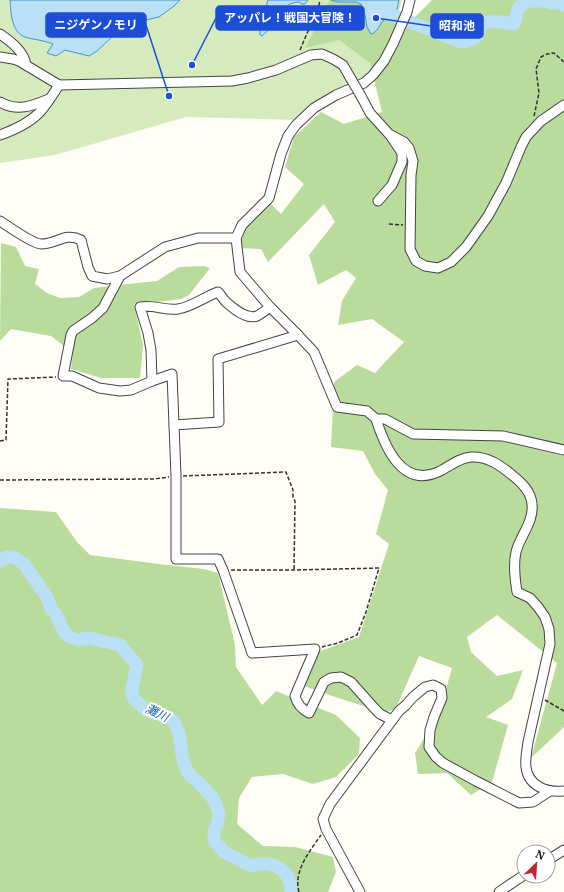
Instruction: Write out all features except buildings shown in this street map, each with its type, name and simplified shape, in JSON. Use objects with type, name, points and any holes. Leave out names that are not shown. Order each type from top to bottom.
[{"type":"street","points":[[410,0],[407,12],[384,61],[373,75],[364,83],[336,95],[314,108],[296,125],[288,136],[281,154],[269,198],[242,225],[236,238],[240,272],[270,307],[314,352],[337,407],[367,412],[376,419],[381,436],[401,467],[409,473],[421,476],[439,471],[459,460],[471,457],[483,458],[495,462],[505,469],[523,484],[529,493],[532,504],[531,516],[516,552],[515,578],[517,592],[530,598],[545,617],[549,629],[550,644],[526,756],[526,768],[530,780],[539,787],[550,792]]},
{"type":"street","points":[[0,34],[20,52],[26,65]]},
{"type":"street","points":[[0,57],[13,59],[59,84],[232,82],[276,70],[311,55],[322,54],[343,65],[370,112],[389,134],[402,153],[402,162],[392,185],[378,201]]},
{"type":"street","points":[[0,135],[29,121],[39,112],[59,84]]},
{"type":"street","points":[[0,102],[6,106],[27,108],[50,98]]},
{"type":"street","points":[[389,134],[404,142],[410,148],[413,161],[410,249],[416,261],[425,266],[438,268],[451,262],[466,247],[488,216],[506,183],[526,137],[541,122],[564,104]]},
{"type":"street","points":[[0,221],[30,240],[40,244],[52,243],[67,237],[75,237],[81,240],[92,276],[107,279],[120,276],[165,247],[198,238],[236,238]]},
{"type":"street","points":[[120,276],[103,308],[92,318],[72,331],[63,376],[72,376],[99,388],[120,391],[131,390],[172,374],[176,476],[176,559],[218,559],[252,653],[315,649],[295,696],[296,701],[303,710],[309,713],[324,682],[331,678],[341,677],[351,682],[380,714],[392,720]]},
{"type":"street","points":[[152,381],[151,350],[148,333],[140,307],[146,306],[171,310],[179,309],[188,307],[218,292],[225,301],[236,310],[247,316],[256,316],[270,307]]},
{"type":"street","points":[[174,425],[219,422],[218,359],[298,335]]},
{"type":"street","points":[[376,419],[385,419],[413,434],[503,436],[564,450]]},
{"type":"street","points":[[360,892],[326,828],[323,819],[330,804],[398,711],[425,687],[433,685],[441,689],[442,698],[430,730],[429,747],[436,757],[443,763],[519,803],[533,802],[550,792],[564,791]]},
{"type":"street","points":[[499,892],[516,880]]},
{"type":"path","points":[[295,61],[320,0]]},
{"type":"path","points":[[533,120],[539,92],[536,69],[541,57],[554,53],[564,62]]},
{"type":"path","points":[[389,224],[410,226]]},
{"type":"path","points":[[0,441],[6,440],[8,379],[63,376]]},
{"type":"path","points":[[0,480],[153,479],[176,476],[286,472],[293,490],[295,501],[294,570]]},
{"type":"path","points":[[223,570],[379,568],[366,612],[357,635],[338,643],[315,649]]},
{"type":"path","points":[[538,696],[564,711]]},
{"type":"path","points":[[300,892],[298,881],[302,865],[310,850],[326,828]]},
{"type":"green space","points":[[0,0],[402,0],[394,30],[373,75],[299,120],[186,117],[55,155],[0,163]]},
{"type":"green space","points":[[330,0],[338,2],[356,2],[361,4],[367,27],[373,34],[389,16],[408,24],[432,0],[564,0],[564,727],[531,758],[557,663],[497,615],[467,637],[471,652],[497,676],[523,670],[512,699],[486,717],[508,725],[492,782],[471,795],[447,773],[418,774],[415,753],[439,714],[452,668],[419,656],[395,710],[383,712],[304,686],[318,652],[359,637],[389,544],[376,534],[388,490],[375,474],[363,451],[331,447],[334,382],[357,365],[375,373],[404,342],[372,319],[338,325],[342,301],[356,278],[346,270],[318,285],[309,255],[335,222],[324,204],[268,262],[261,249],[239,248],[245,229],[270,203],[281,214],[304,184],[285,167],[294,137],[321,112],[344,124],[382,112],[370,63],[339,40],[305,48]]},
{"type":"green space","points":[[1,243],[16,247],[25,266],[39,269],[35,284],[47,293],[60,298],[79,297],[94,288],[157,281],[179,267],[204,266],[210,268],[189,295],[181,299],[134,304],[143,345],[140,378],[101,378],[71,369],[73,353],[51,336],[11,329],[0,341]]},
{"type":"green space","points":[[0,508],[56,512],[77,542],[90,555],[204,569],[218,573],[235,645],[236,667],[262,705],[276,691],[336,715],[360,738],[359,754],[336,777],[313,784],[283,774],[252,777],[239,798],[237,824],[263,846],[295,847],[333,857],[336,872],[328,892],[0,892]]},
{"type":"water","points":[[10,0],[180,0],[159,17],[141,21],[135,26],[129,37],[118,34],[113,36],[97,51],[89,56],[65,50],[56,56],[47,53],[53,44],[25,37],[17,31],[14,26]]},
{"type":"water","points":[[268,0],[308,0],[305,4],[299,2],[293,3],[286,7],[277,23],[262,36],[260,35],[260,31],[263,25],[263,15],[266,10]]},
{"type":"water","points":[[331,0],[399,0],[397,10],[392,16],[385,19],[377,30],[371,34],[367,27],[361,4],[356,2],[338,2]]},
{"type":"waterway","points":[[387,13],[461,42],[468,41],[475,37],[482,25],[487,22],[514,24],[519,7],[529,1],[563,3],[564,5]]},
{"type":"waterway","name":"灘川","points":[[0,561],[7,557],[14,557],[24,564],[47,597],[51,609],[56,614],[64,632],[70,637],[78,640],[89,638],[120,645],[137,665],[132,688],[134,699],[146,710],[173,720],[179,733],[184,764],[189,774],[212,797],[216,804],[219,814],[217,825],[214,830],[215,842],[224,852],[251,866],[266,864],[279,868],[288,877],[291,892]]},
{"type":"place","name":"昭和池","points":[[376,18]]},
{"type":"place","name":"アッパレ！戦国大冒険！","points":[[192,65]]},
{"type":"place","name":"ニジゲンノモリ","points":[[169,96]]}]
